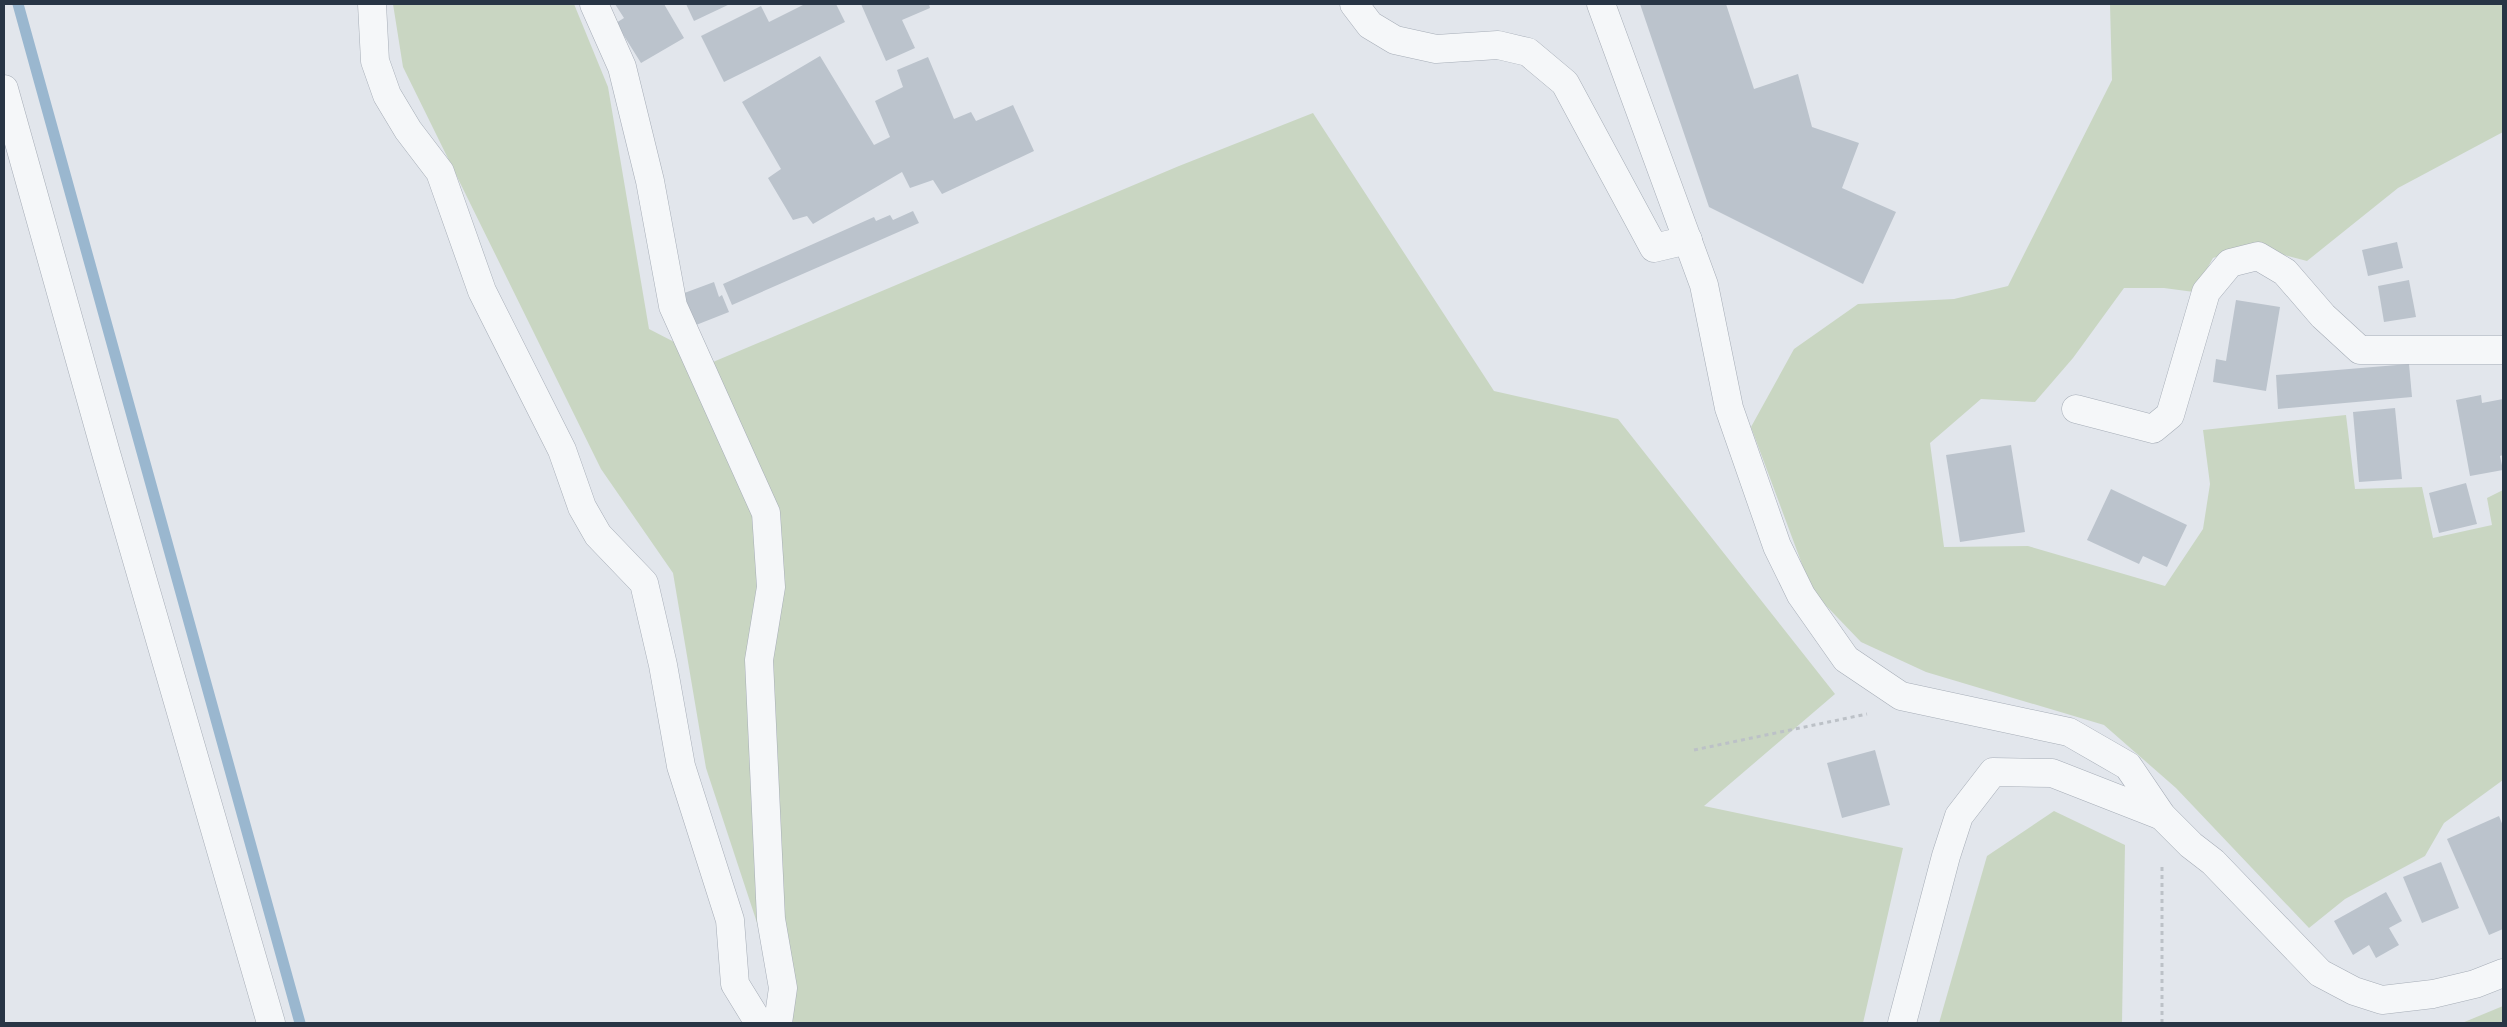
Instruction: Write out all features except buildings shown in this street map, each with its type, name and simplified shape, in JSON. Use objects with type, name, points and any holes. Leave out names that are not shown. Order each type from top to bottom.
[{"type":"street","points":[[372,4],[375,61],[387,94],[408,130],[440,172],[482,292],[562,450],[582,507],[598,535],[644,583],[663,666],[681,766],[730,920],[735,984],[759,1023]]},
{"type":"street","points":[[594,4],[622,67],[650,181],[673,306],[766,513],[771,587],[760,660],[771,919],[783,988],[778,1023]]},
{"type":"street","points":[[1354,4],[1370,25],[1395,40],[1436,49],[1498,45],[1528,52],[1565,83],[1654,248],[1688,240]]},
{"type":"street","points":[[1602,4],[1704,285],[1729,408],[1778,546],[1801,595],[1846,659],[1901,696],[2069,732],[2128,766],[2162,816],[2191,845],[2213,862],[2320,973],[2354,991],[2382,1000],[2433,994],[2475,984],[2503,973]]},
{"type":"street","points":[[4,89],[103,444],[271,1023]]},
{"type":"street","points":[[2076,409],[2153,429],[2170,415],[2206,292],[2230,263],[2258,256],[2285,272],[2323,316],[2360,350],[2503,350]]},
{"type":"street","points":[[1902,1023],[1958,816],[1993,772],[2052,773],[2162,816]]},
{"type":"path","points":[[1694,750],[1869,713],[1901,696]]},
{"type":"path","points":[[2162,816],[2162,1023]]},
{"type":"green space","points":[[393,4],[574,4],[608,87],[649,329],[713,362],[1179,166],[1313,113],[1494,391],[1618,419],[1835,694],[1704,806],[1903,848],[1863,1023],[790,1023],[706,768],[673,573],[601,469],[403,67]]},
{"type":"green space","points":[[2110,4],[2503,4],[2503,132],[2398,188],[2307,261],[2249,246],[2213,258],[2194,292],[2164,288],[2124,288],[2073,358],[2035,402],[1981,399],[1930,443],[1944,547],[2028,546],[2165,586],[2203,529],[2210,484],[2203,430],[2346,415],[2355,489],[2422,487],[2433,538],[2492,525],[2487,498],[2503,490],[2503,780],[2444,823],[2425,856],[2345,899],[2309,928],[2176,788],[2104,725],[1926,672],[1861,642],[1812,591],[1751,427],[1794,349],[1858,304],[1954,299],[2008,286],[2112,80]]},
{"type":"green space","points":[[2054,811],[2125,845],[2122,1023],[1939,1023],[1987,856]]},
{"type":"green space","points":[[2503,1006],[2503,1023],[2462,1023]]},
{"type":"waterway","points":[[18,4],[300,1023]]}]
